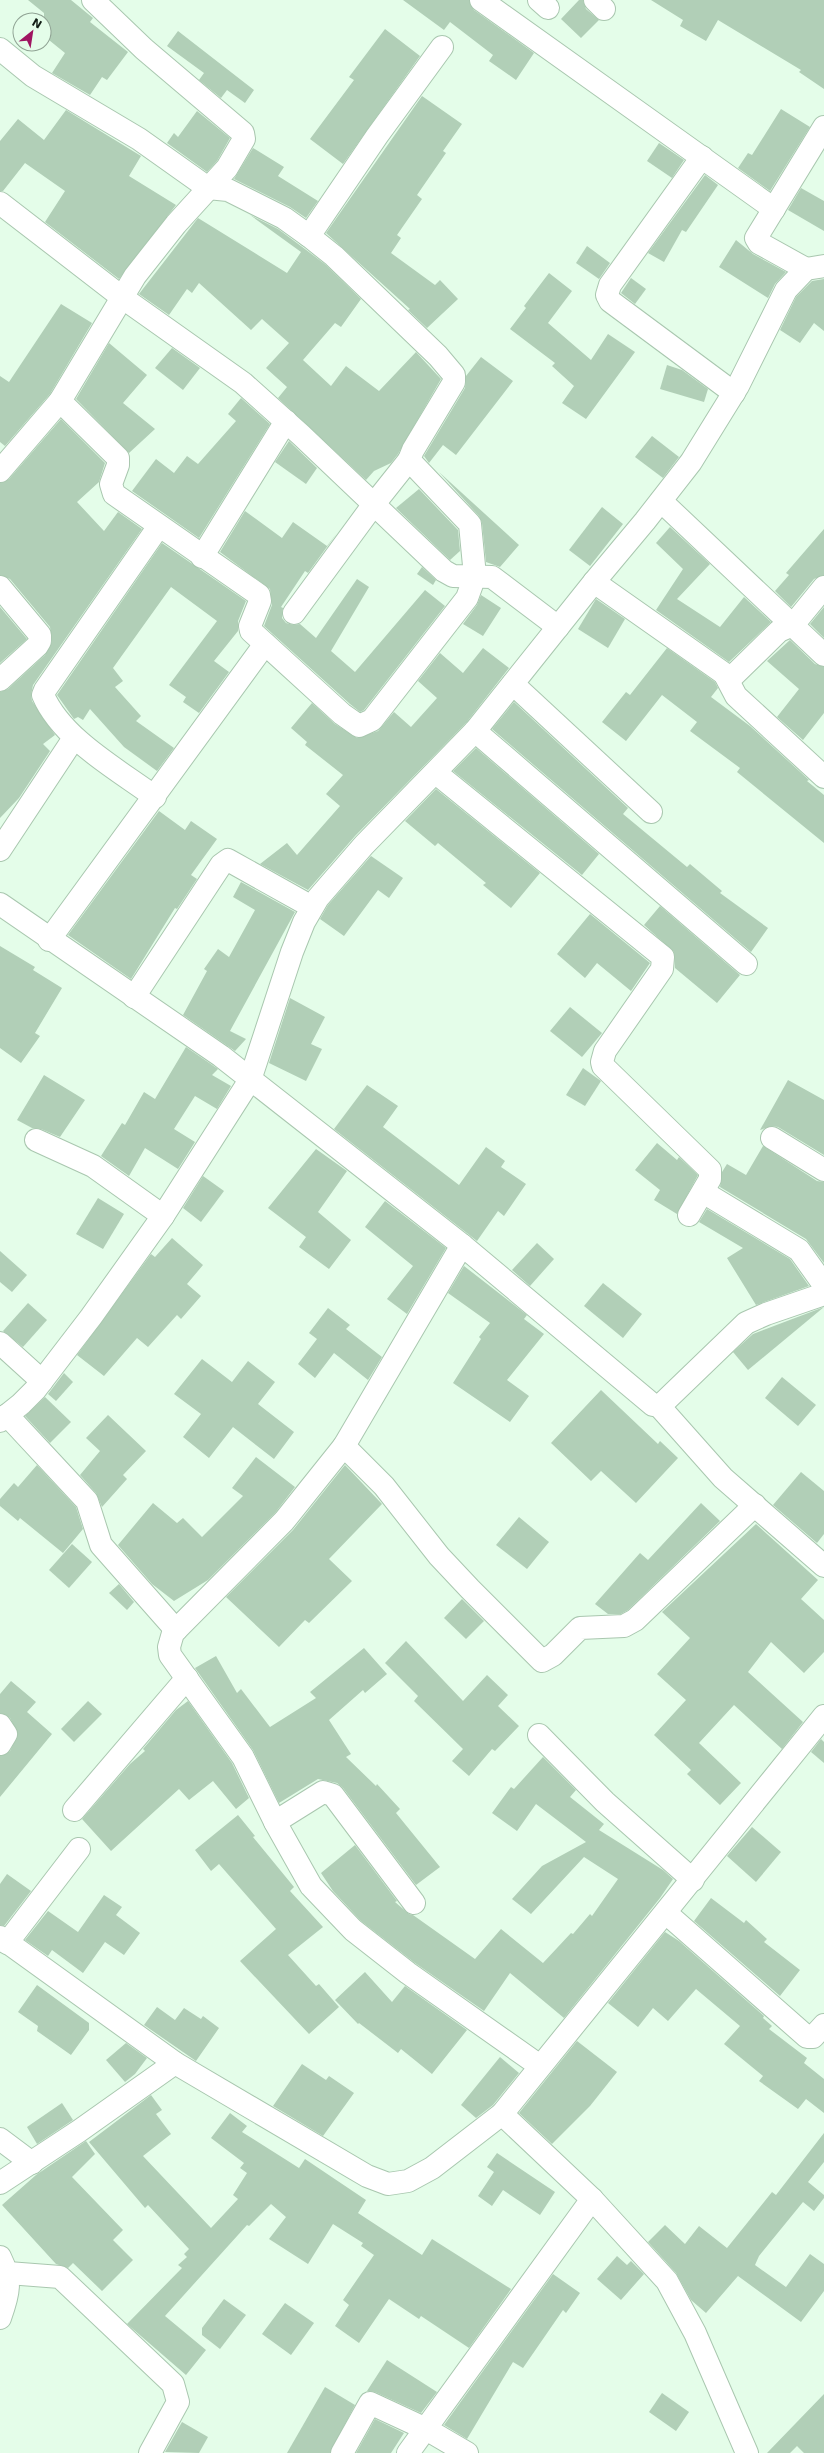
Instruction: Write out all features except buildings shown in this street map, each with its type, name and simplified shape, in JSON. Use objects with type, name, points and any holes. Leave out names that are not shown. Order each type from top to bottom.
[{"type":"street","points":[[0,471],[60,401],[135,276],[176,224],[227,168],[242,145],[244,139],[243,133],[144,49],[93,0]]},
{"type":"street","points":[[481,0],[774,209]]},
{"type":"street","points":[[309,236],[377,136],[442,47]]},
{"type":"street","points":[[0,50],[33,76],[139,139],[208,188],[228,190],[284,218],[334,256],[438,356],[454,375],[454,382],[412,450],[409,460],[374,504],[294,613]]},
{"type":"street","points":[[176,1630],[101,1545],[87,1501],[4,1418],[22,1404],[42,1381],[91,1317],[163,1216],[250,1080],[292,952],[312,907],[364,845],[475,732],[660,501],[690,462],[734,393],[786,290],[815,267],[756,240],[824,127]]},
{"type":"street","points":[[702,157],[610,285],[607,295],[610,301],[734,393]]},
{"type":"street","points":[[0,203],[123,298],[243,383],[286,421],[444,571],[453,576],[494,578],[558,627]]},
{"type":"street","points":[[60,401],[118,458],[118,465],[111,484],[112,491],[260,597],[250,628],[265,644],[353,723],[359,726],[372,720],[459,610],[472,587],[475,576],[472,530],[469,521],[409,460]]},
{"type":"street","points":[[202,556],[286,421]]},
{"type":"street","points":[[660,501],[824,655]]},
{"type":"street","points":[[155,797],[74,738],[62,726],[43,693],[159,526]]},
{"type":"street","points":[[594,582],[726,677],[736,696],[824,777]]},
{"type":"street","points":[[0,587],[40,635],[37,646],[0,680]]},
{"type":"street","points":[[726,677],[733,676],[779,631],[793,625],[824,588]]},
{"type":"street","points":[[49,940],[76,901],[155,797],[265,644]]},
{"type":"street","points":[[513,684],[651,812]]},
{"type":"street","points":[[475,732],[746,964]]},
{"type":"street","points":[[0,850],[74,738]]},
{"type":"street","points":[[436,773],[663,957],[662,968],[606,1051],[602,1062],[603,1066],[708,1166],[711,1174],[703,1192],[689,1215]]},
{"type":"street","points":[[134,997],[221,865],[228,860],[312,907]]},
{"type":"street","points":[[1,906],[221,1056],[462,1246],[653,1405],[659,1406],[723,1478],[824,1566]]},
{"type":"street","points":[[772,1138],[824,1170]]},
{"type":"street","points":[[36,1140],[92,1166],[163,1216]]},
{"type":"street","points":[[703,1192],[799,1250],[824,1286]]},
{"type":"street","points":[[462,1246],[344,1446],[284,1521],[176,1630],[171,1639],[169,1651],[243,1758],[275,1822],[311,1886],[353,1930],[408,1973],[540,2066]]},
{"type":"street","points":[[659,1406],[746,1323],[766,1314],[824,1294]]},
{"type":"street","points":[[0,1343],[42,1381]]},
{"type":"street","points":[[344,1446],[384,1486],[439,1556],[542,1661],[553,1655],[580,1628],[624,1626],[635,1620],[755,1505]]},
{"type":"street","points":[[74,1810],[187,1678]]},
{"type":"street","points":[[79,1849],[4,1940],[175,2063],[367,2176],[388,2184],[408,2181],[432,2168],[502,2114],[693,1880],[824,1716]]},
{"type":"street","points":[[0,1725],[6,1734],[0,1744]]},
{"type":"street","points":[[538,1735],[605,1802],[693,1880]]},
{"type":"street","points":[[275,1822],[323,1792],[330,1792],[414,1903]]},
{"type":"street","points":[[666,1913],[807,2037],[813,2037],[824,2025]]},
{"type":"street","points":[[0,2183],[32,2163],[175,2063]]},
{"type":"street","points":[[502,2114],[592,2199],[656,2268],[677,2296],[747,2453]]},
{"type":"street","points":[[0,2139],[32,2163]]},
{"type":"street","points":[[408,2453],[592,2199]]},
{"type":"street","points":[[0,2318],[8,2294],[4,2265],[60,2277],[173,2384],[178,2402],[150,2453]]},
{"type":"street","points":[[342,2453],[370,2403],[426,2429],[467,2453]]}]
